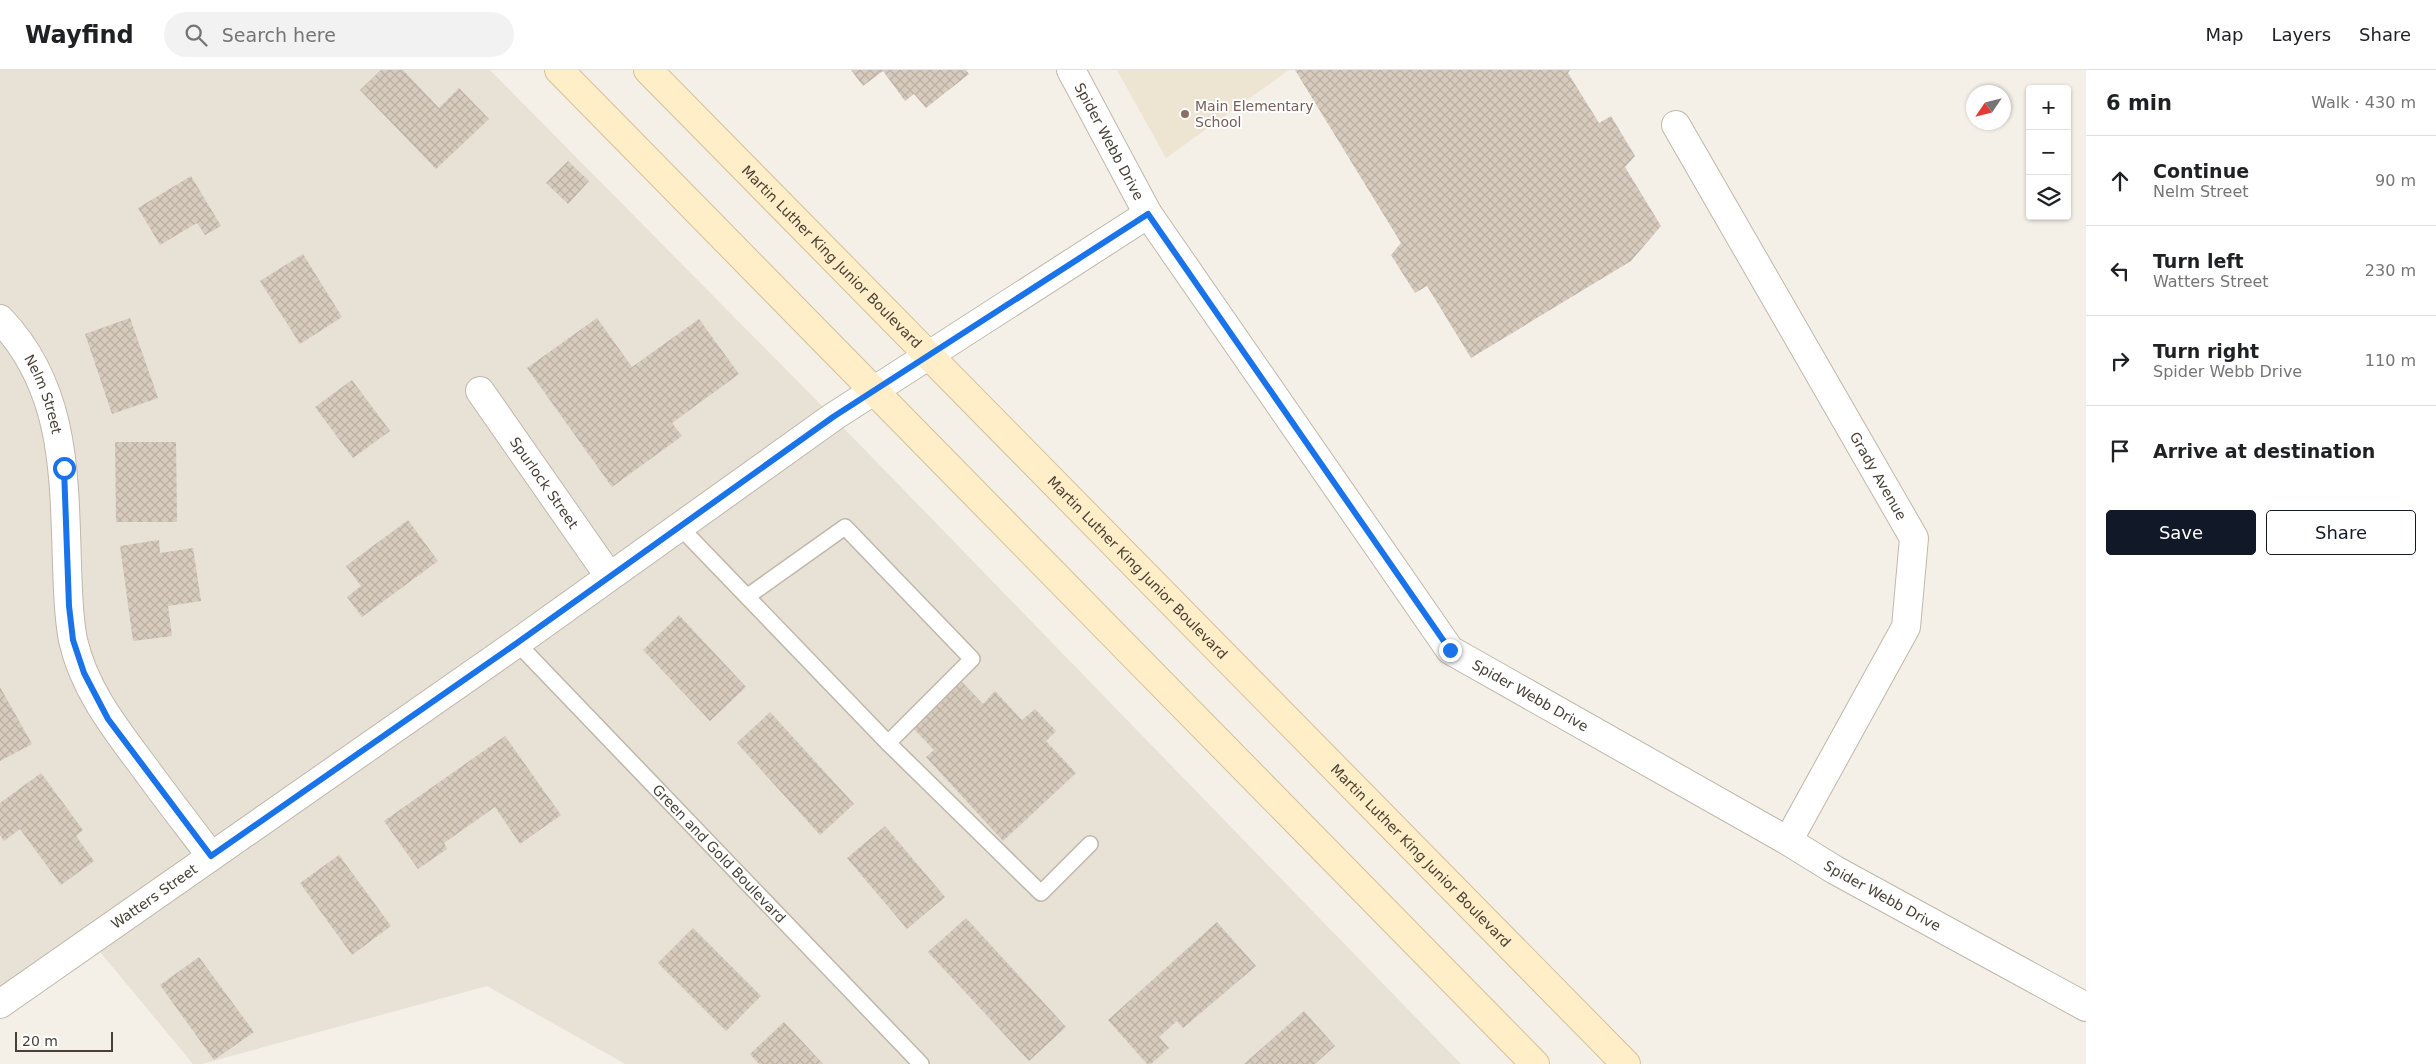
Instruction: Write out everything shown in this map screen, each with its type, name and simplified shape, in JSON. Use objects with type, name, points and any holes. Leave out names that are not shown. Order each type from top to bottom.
[{"type":"main road","points":[[559,70],[1535,1064]]},
{"type":"main road","name":"Martin Luther King Junior Boulevard","points":[[648,70],[1626,1064]]},
{"type":"street","name":"Spider Webb Drive","points":[[1071,70],[1148,214],[1450,650],[1788,841],[1835,870],[2086,1007]]},
{"type":"street","name":"Grady Avenue","points":[[1676,125],[1914,538],[1906,627],[1788,841]]},
{"type":"street","name":"Watters Street","points":[[0,1004],[517,643],[874,390],[930,356],[1148,214]]},
{"type":"street","name":"Nelm Street","points":[[0,319],[17,337],[39,374],[56,421],[64,468],[69,606],[73,640],[84,673],[108,719],[211,856]]},
{"type":"street","name":"Spurlock Street","points":[[480,391],[609,576]]},
{"type":"lane","points":[[680,526],[888,743],[1041,893],[1090,844]]},
{"type":"lane","points":[[748,596],[845,527],[972,659],[888,743]]},
{"type":"lane","name":"Green and Gold Boulevard","points":[[517,643],[922,1064]]},
{"type":"shaded area","points":[[0,70],[490,70],[833,417],[1461,1064],[625,1064],[487,986],[202,1064],[193,1064],[91,941],[0,1004]]},
{"type":"shaded area","name":"Main Elementary School","points":[[1117,70],[1289,70],[1166,158]]},
{"type":"building","points":[[381,70],[403,70],[439,108],[459,88],[489,119],[436,169],[360,90]]},
{"type":"building","points":[[851,70],[966,70],[969,74],[926,108],[914,94],[905,101],[883,71],[863,86]]},
{"type":"building","points":[[1295,70],[1570,70],[1568,73],[1599,123],[1611,116],[1635,156],[1625,167],[1661,226],[1631,261],[1471,358],[1427,286],[1415,293],[1391,255],[1401,243]]},
{"type":"building","points":[[568,161],[589,181],[568,204],[546,183]]},
{"type":"building","points":[[191,176],[221,226],[205,235],[197,223],[160,245],[138,208]]},
{"type":"building","points":[[303,254],[342,317],[300,344],[260,281]]},
{"type":"building","points":[[130,318],[158,398],[112,414],[85,334]]},
{"type":"building","points":[[597,318],[632,367],[699,319],[739,374],[672,423],[682,436],[612,487],[527,368]]},
{"type":"building","points":[[352,380],[390,431],[353,458],[315,407]]},
{"type":"building","points":[[115,442],[176,442],[177,522],[116,522]]},
{"type":"building","points":[[408,520],[438,561],[362,617],[347,597],[361,586],[346,566]]},
{"type":"building","points":[[159,540],[160,553],[193,548],[201,601],[168,606],[172,636],[133,641],[120,546]]},
{"type":"building","points":[[679,615],[746,687],[710,721],[643,650]]},
{"type":"building","points":[[961,681],[983,704],[995,691],[1022,720],[1035,709],[1056,731],[1046,741],[1076,773],[1003,841],[926,757],[934,750],[912,727]]},
{"type":"building","points":[[0,687],[32,744],[0,761]]},
{"type":"building","points":[[770,712],[854,804],[820,835],[737,743]]},
{"type":"building","points":[[505,736],[561,815],[520,844],[495,807],[444,843],[447,849],[418,869],[384,821]]},
{"type":"building","points":[[41,773],[83,830],[76,836],[94,861],[61,885],[20,829],[4,841],[0,835],[0,803]]},
{"type":"building","points":[[885,826],[945,897],[907,929],[847,858]]},
{"type":"building","points":[[339,855],[391,926],[352,955],[300,883]]},
{"type":"building","points":[[966,918],[1066,1027],[1029,1061],[928,952]]},
{"type":"building","points":[[1217,922],[1256,966],[1183,1028],[1177,1021],[1159,1037],[1169,1048],[1151,1064],[1147,1064],[1108,1020]]},
{"type":"building","points":[[693,928],[761,996],[726,1031],[658,963]]},
{"type":"building","points":[[199,957],[254,1032],[214,1060],[160,985]]},
{"type":"building","points":[[1304,1011],[1335,1046],[1315,1064],[1244,1064]]},
{"type":"building","points":[[784,1022],[823,1064],[759,1064],[750,1054]]},
{"type":"place","name":"Main Elementary School","points":[[1185,114]]},
{"type":"route","points":[[64,468],[69,606],[73,640],[84,673],[108,719],[211,856],[517,643],[833,417],[1148,214],[1450,650]]}]
